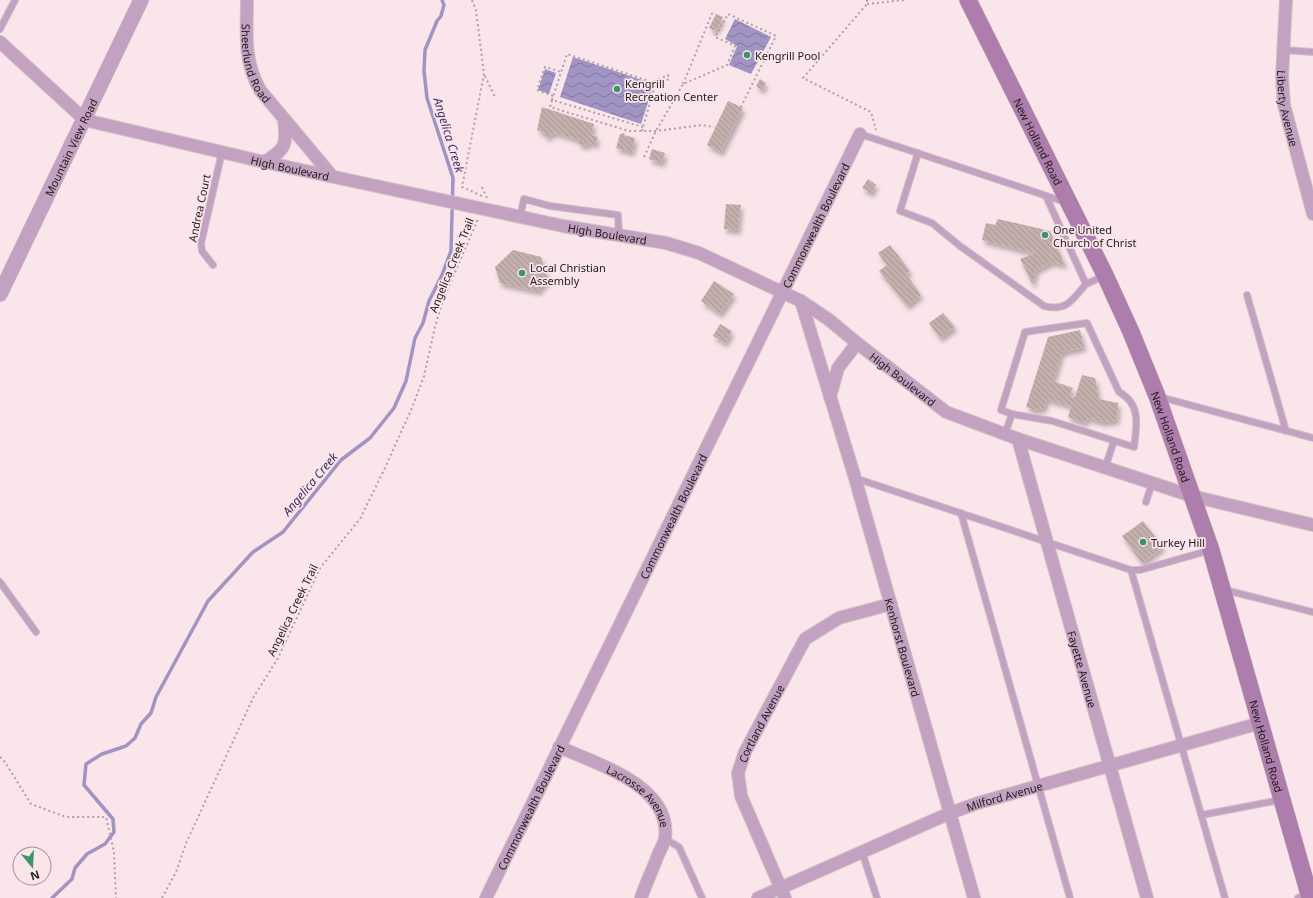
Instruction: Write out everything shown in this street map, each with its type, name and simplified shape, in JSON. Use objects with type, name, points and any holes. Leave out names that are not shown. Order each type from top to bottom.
[{"type":"main road","name":"New Holland Road","points":[[968,0],[1105,275],[1131,332],[1157,396],[1211,550],[1308,895]]},
{"type":"street","name":"Mountain View Road","points":[[0,294],[85,120],[141,0]]},
{"type":"street","name":"Sheerlund Road","points":[[247,0],[246,48],[251,72],[260,90],[332,176]]},
{"type":"street","name":"Liberty Avenue","points":[[1286,0],[1282,50],[1284,105],[1313,214]]},
{"type":"street","name":"High Boulevard","points":[[0,42],[85,120],[264,162],[434,198],[481,204],[520,217],[619,236],[666,243],[699,253],[802,301],[828,319],[946,412],[1018,439],[1192,496],[1313,525]]},
{"type":"street","points":[[264,162],[280,153],[284,145],[286,135],[284,119]]},
{"type":"street","name":"Commonwealth Boulevard","points":[[486,898],[860,134]]},
{"type":"street","name":"Kenhorst Boulevard","points":[[802,301],[855,478],[974,898]]},
{"type":"street","points":[[830,397],[838,368],[857,343]]},
{"type":"street","name":"Fayette Avenue","points":[[1018,439],[1148,898]]},
{"type":"street","name":"Cortland Avenue","points":[[783,893],[741,796],[738,772],[744,752],[805,639],[839,618],[891,604]]},
{"type":"street","name":"Milford Avenue","points":[[758,898],[783,893],[862,852],[950,813],[978,803],[1260,723]]},
{"type":"street","name":"Lacrosse Avenue","points":[[559,747],[635,782],[652,797],[660,809],[664,824],[665,839],[641,898]]},
{"type":"lane","points":[[0,29],[15,0]]},
{"type":"lane","points":[[1282,50],[1313,52]]},
{"type":"lane","points":[[860,134],[1069,203]]},
{"type":"lane","name":"Andrea Court","points":[[213,265],[202,251],[201,243],[222,152]]},
{"type":"lane","points":[[918,153],[900,211],[932,222],[960,246],[1044,306],[1053,309],[1063,307],[1070,303],[1086,284],[1105,275]]},
{"type":"lane","points":[[1046,196],[1086,284]]},
{"type":"lane","points":[[520,217],[524,199],[564,208],[618,215],[619,236]]},
{"type":"lane","points":[[1247,295],[1286,431]]},
{"type":"lane","points":[[1087,323],[1119,392],[1129,398],[1137,419],[1134,447],[1114,441],[1052,421],[1012,414],[1001,410],[1025,332],[1087,323]]},
{"type":"lane","points":[[1157,396],[1313,438]]},
{"type":"lane","points":[[1005,434],[1012,414]]},
{"type":"lane","points":[[1105,468],[1114,441]]},
{"type":"lane","points":[[855,478],[1047,540],[1131,570],[1140,570],[1211,550]]},
{"type":"lane","points":[[1146,502],[1152,483]]},
{"type":"lane","points":[[961,512],[1070,898]]},
{"type":"lane","points":[[1131,570],[1225,898]]},
{"type":"lane","points":[[0,582],[36,632]]},
{"type":"lane","points":[[1222,589],[1313,612]]},
{"type":"lane","points":[[1202,815],[1282,800]]},
{"type":"lane","points":[[665,839],[679,847],[702,898]]},
{"type":"lane","points":[[862,852],[877,898]]},
{"type":"path","points":[[472,0],[476,10],[484,74],[462,187],[481,204]]},
{"type":"path","points":[[866,0],[867,4]]},
{"type":"path","points":[[878,140],[871,112],[803,78],[867,4],[904,0]]},
{"type":"path","points":[[644,157],[656,131],[683,84],[713,11]]},
{"type":"path","points":[[683,84],[727,65],[736,46],[715,37],[728,14],[776,36],[741,107]]},
{"type":"path","points":[[642,131],[655,86],[669,79],[668,75],[652,82],[567,54],[550,107],[625,130],[642,131],[656,131],[702,125],[714,127]]},
{"type":"path","points":[[553,96],[537,90],[545,67],[561,72]]},
{"type":"path","points":[[484,74],[495,97]]},
{"type":"path","points":[[552,100],[643,127]]},
{"type":"path","points":[[624,135],[625,130]]},
{"type":"path","points":[[481,204],[482,187]]},
{"type":"path","name":"Angelica Creek Trail","points":[[162,898],[176,872],[187,841],[253,698],[278,658],[320,568],[360,519],[384,470],[412,408],[424,376],[435,327],[443,300],[481,204]]},
{"type":"path","points":[[0,757],[31,804],[66,817],[106,817],[114,852],[116,898]]},
{"type":"water","name":"Kengrill Pool","points":[[735,19],[771,37],[751,74],[729,65],[737,46],[725,39]]},
{"type":"water","points":[[573,57],[654,84],[641,124],[560,97]]},
{"type":"water","points":[[545,69],[556,73],[549,94],[538,90]]},
{"type":"building","points":[[716,14],[723,17],[716,31],[709,28]]},
{"type":"building","points":[[760,79],[766,83],[762,90],[756,86]]},
{"type":"building","points":[[728,101],[743,108],[721,152],[707,145]]},
{"type":"building","points":[[542,107],[594,124],[591,135],[598,137],[595,145],[588,142],[587,146],[578,144],[579,140],[554,132],[553,135],[549,134],[548,138],[544,136],[545,133],[537,130]]},
{"type":"building","points":[[620,134],[635,138],[632,152],[616,148]]},
{"type":"building","points":[[652,149],[665,153],[662,163],[649,159]]},
{"type":"building","points":[[868,179],[876,185],[871,193],[862,188]]},
{"type":"building","points":[[726,204],[741,205],[738,230],[724,229]]},
{"type":"building","points":[[998,219],[1050,231],[1065,265],[1052,262],[1036,270],[1033,285],[1020,259],[1035,253],[982,240],[986,223],[995,225]]},
{"type":"building","points":[[890,245],[910,271],[906,274],[921,295],[907,306],[879,271],[887,265],[878,253]]},
{"type":"building","name":"Local Christian Assembly","points":[[513,250],[541,257],[548,280],[538,291],[500,283],[495,267]]},
{"type":"building","points":[[714,281],[734,294],[720,314],[701,301]]},
{"type":"building","points":[[943,313],[955,327],[940,338],[929,323]]},
{"type":"building","points":[[720,324],[732,331],[725,343],[713,336]]},
{"type":"building","points":[[1080,330],[1084,347],[1062,352],[1053,381],[1073,388],[1070,394],[1072,398],[1075,397],[1082,375],[1095,378],[1099,399],[1118,403],[1117,420],[1103,422],[1087,418],[1085,423],[1068,417],[1071,406],[1047,399],[1044,408],[1035,410],[1026,407],[1048,337]]},
{"type":"building","name":"Turkey Hill","points":[[1143,521],[1163,547],[1142,563],[1122,536]]},
{"type":"waterway","name":"Angelica Creek","points":[[52,898],[72,879],[75,868],[87,854],[105,844],[114,832],[113,819],[84,785],[86,764],[102,754],[126,746],[135,738],[141,724],[151,713],[156,697],[208,601],[253,552],[283,532],[341,460],[370,438],[394,408],[406,381],[415,338],[423,323],[429,301],[442,275],[451,251],[453,178],[427,98],[424,71],[425,50],[437,21],[441,16],[444,5],[442,0]]},
{"type":"place","name":"Kengrill Pool","points":[[747,55]]},
{"type":"place","name":"Kengrill Recreation Center","points":[[617,89]]},
{"type":"place","name":"One United Church of Christ","points":[[1045,235]]},
{"type":"place","name":"Local Christian Assembly","points":[[522,273]]},
{"type":"place","name":"Turkey Hill","points":[[1143,542]]}]
